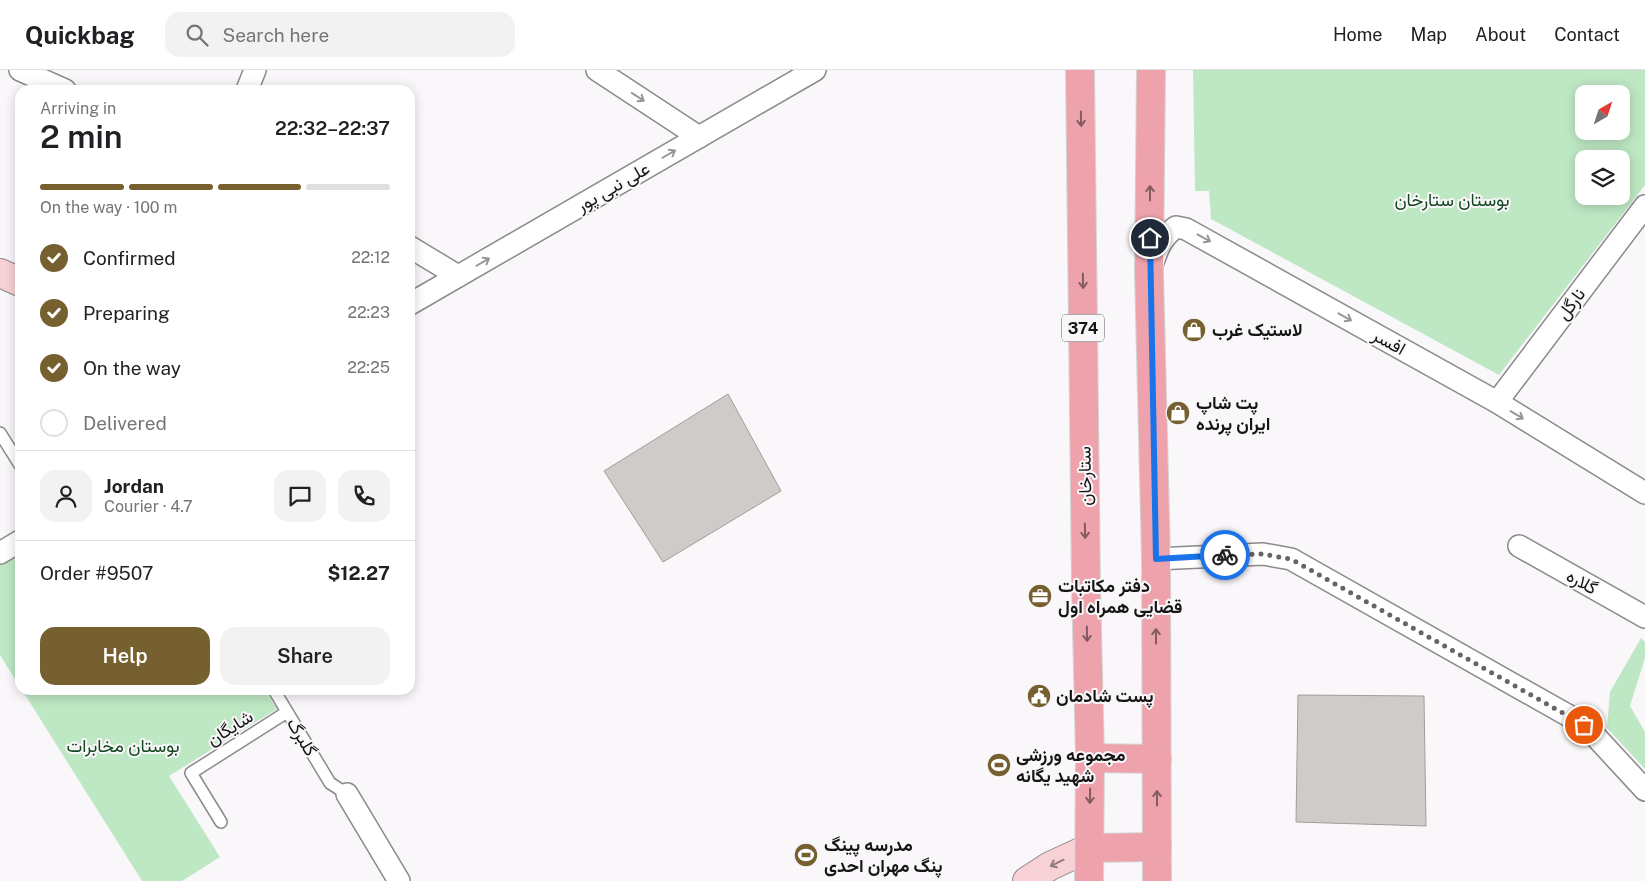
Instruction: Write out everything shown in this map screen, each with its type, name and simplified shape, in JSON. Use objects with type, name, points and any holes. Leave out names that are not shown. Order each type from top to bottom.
[{"type":"main road","name":"ستارخان","points":[[1080,70],[1090,758],[1089,881]]},
{"type":"main road","points":[[1151,70],[1150,272],[1156,559],[1157,881]]},
{"type":"main road","points":[[0,273],[15,280]]},
{"type":"main road","points":[[1090,758],[1157,759]]},
{"type":"main road","points":[[1027,881],[1050,866],[1089,848],[1157,847]]},
{"type":"street","points":[[20,70],[54,85]]},
{"type":"street","points":[[249,85],[255,70]]},
{"type":"street","points":[[597,70],[699,137]]},
{"type":"street","name":"علی نبی پور","points":[[415,301],[815,70]]},
{"type":"street","name":"نارگل","points":[[1497,402],[1645,206]]},
{"type":"street","name":"افسر","points":[[1150,272],[1159,246],[1166,234],[1176,227],[1186,229],[1497,402],[1645,493]]},
{"type":"street","points":[[415,250],[458,276]]},
{"type":"street","points":[[0,553],[15,544]]},
{"type":"street","name":"گلاره","points":[[1519,546],[1645,617]]},
{"type":"street","points":[[1156,559],[1262,554],[1291,559],[1584,725],[1645,790]]},
{"type":"street","name":"گلبرگ","points":[[339,789],[399,881]]},
{"type":"lane","points":[[0,432],[15,457]]},
{"type":"lane","name":"گلبرگ","points":[[277,695],[339,789]]},
{"type":"lane","name":"شایگان","points":[[221,822],[191,773],[287,712]]},
{"type":"green space","name":"بوستان ستارخان","points":[[1193,70],[1645,70],[1645,185],[1630,205],[1630,150],[1575,150],[1575,205],[1630,205],[1499,375],[1211,219],[1209,191],[1195,191]]},
{"type":"green space","points":[[15,553],[15,679],[0,655],[0,562]]},
{"type":"green space","points":[[1641,638],[1645,642],[1645,658],[1630,706],[1645,732],[1645,769],[1607,728],[1610,692]]},
{"type":"green space","name":"بوستان مخابرات","points":[[25,695],[268,695],[277,709],[169,776],[220,857],[182,881],[142,881]]},
{"type":"building","points":[[728,394],[781,491],[663,562],[604,471]]},
{"type":"building","points":[[1298,695],[1424,696],[1426,826],[1296,822]]},
{"type":"way so far","points":[[1225,555],[1262,554],[1291,559],[1584,725]]},
{"type":"place","name":"لاستیک غرب","points":[[1194,330]]},
{"type":"place","name":"پت شاپ ایران پرنده","points":[[1178,413]]},
{"type":"place","name":"دفتر مکاتبات قضایی همراه اول","points":[[1040,596]]},
{"type":"place","name":"پست شادمان","points":[[1039,696]]},
{"type":"place","name":"مجموعه ورزشی شهید یگانه","points":[[999,765]]},
{"type":"place","name":"مدرسه پینگ پنگ مهران احدی","points":[[806,855]]},
{"type":"route","points":[[1150,238],[1156,559],[1225,555]]}]
